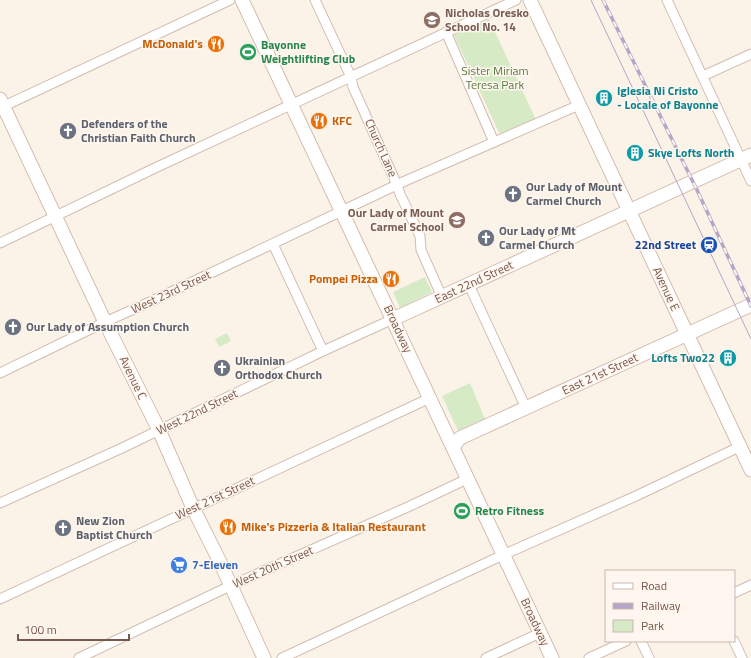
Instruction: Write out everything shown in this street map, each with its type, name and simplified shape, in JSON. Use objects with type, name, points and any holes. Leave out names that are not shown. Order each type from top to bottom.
[{"type":"street","points":[[1,105],[230,0]]},
{"type":"street","name":"Broadway","points":[[242,0],[552,658]]},
{"type":"street","name":"Church Lane","points":[[315,0],[351,77],[353,87],[420,236],[421,250],[442,297]]},
{"type":"street","points":[[0,243],[516,0]]},
{"type":"street","name":"Avenue E","points":[[530,0],[751,470]]},
{"type":"street","points":[[667,0],[703,76],[746,157],[751,181]]},
{"type":"street","points":[[446,32],[494,142]]},
{"type":"street","points":[[703,76],[751,54]]},
{"type":"street","name":"Avenue C","points":[[1,105],[105,322],[159,430],[193,508],[220,562],[264,658]]},
{"type":"street","name":"West 23rd Street","points":[[0,373],[397,185],[579,105]]},
{"type":"street","name":"East 22nd Street","points":[[393,319],[746,157]]},
{"type":"street","points":[[273,244],[323,351]]},
{"type":"street","points":[[469,285],[526,408]]},
{"type":"street","name":"East 21st Street","points":[[453,447],[460,438],[751,305]]},
{"type":"street","name":"West 22nd Street","points":[[0,503],[159,430],[393,319]]},
{"type":"street","name":"West 21st Street","points":[[0,599],[430,398]]},
{"type":"street","points":[[282,658],[504,554],[636,496],[739,447]]},
{"type":"street","name":"West 20th Street","points":[[79,658],[230,586],[467,479]]},
{"type":"street","points":[[735,593],[751,585]]},
{"type":"street","points":[[486,658],[540,633]]},
{"type":"street","points":[[589,658],[624,642]]},
{"type":"street","points":[[641,642],[649,658]]},
{"type":"street","points":[[734,642],[742,658]]},
{"type":"green space","name":"Sister Miriam Teresa Park","points":[[489,19],[537,122],[501,137],[454,35]]},
{"type":"green space","points":[[425,277],[432,292],[400,308],[393,292]]},
{"type":"green space","points":[[227,333],[231,341],[219,347],[215,339]]},
{"type":"green space","points":[[470,383],[485,419],[458,431],[442,396]]},
{"type":"tram line","points":[[591,0],[751,339]]},
{"type":"railway","points":[[603,0],[697,190],[751,306]]},
{"type":"place","name":"Nicholas Oresko School No. 14","points":[[432,20]]},
{"type":"place","name":"McDonald's","points":[[216,44]]},
{"type":"place","name":"Bayonne Weightlifting Club","points":[[248,52]]},
{"type":"place","name":"Iglesia Ni Cristo - Locale of Bayonne","points":[[604,98]]},
{"type":"place","name":"KFC","points":[[319,121]]},
{"type":"place","name":"Defenders of the Christian Faith Church","points":[[68,131]]},
{"type":"place","name":"Skye Lofts North","points":[[635,153]]},
{"type":"place","name":"Our Lady of Mount Carmel Church","points":[[513,194]]},
{"type":"place","name":"Our Lady of Mount Carmel School","points":[[457,220]]},
{"type":"place","name":"Our Lady of Mt Carmel Church","points":[[486,238]]},
{"type":"place","name":"22nd Street","points":[[709,245]]},
{"type":"place","name":"Pompei Pizza","points":[[391,279]]},
{"type":"place","name":"Our Lady of Assumption Church","points":[[13,327]]},
{"type":"place","name":"Lofts Two22","points":[[728,358]]},
{"type":"place","name":"Ukrainian Orthodox Church","points":[[222,368]]},
{"type":"place","name":"Retro Fitness","points":[[462,511]]},
{"type":"place","name":"Mike's Pizzeria & Italian Restaurant","points":[[228,527]]},
{"type":"place","name":"New Zion Baptist Church","points":[[63,528]]},
{"type":"place","name":"7-Eleven","points":[[179,565]]}]
